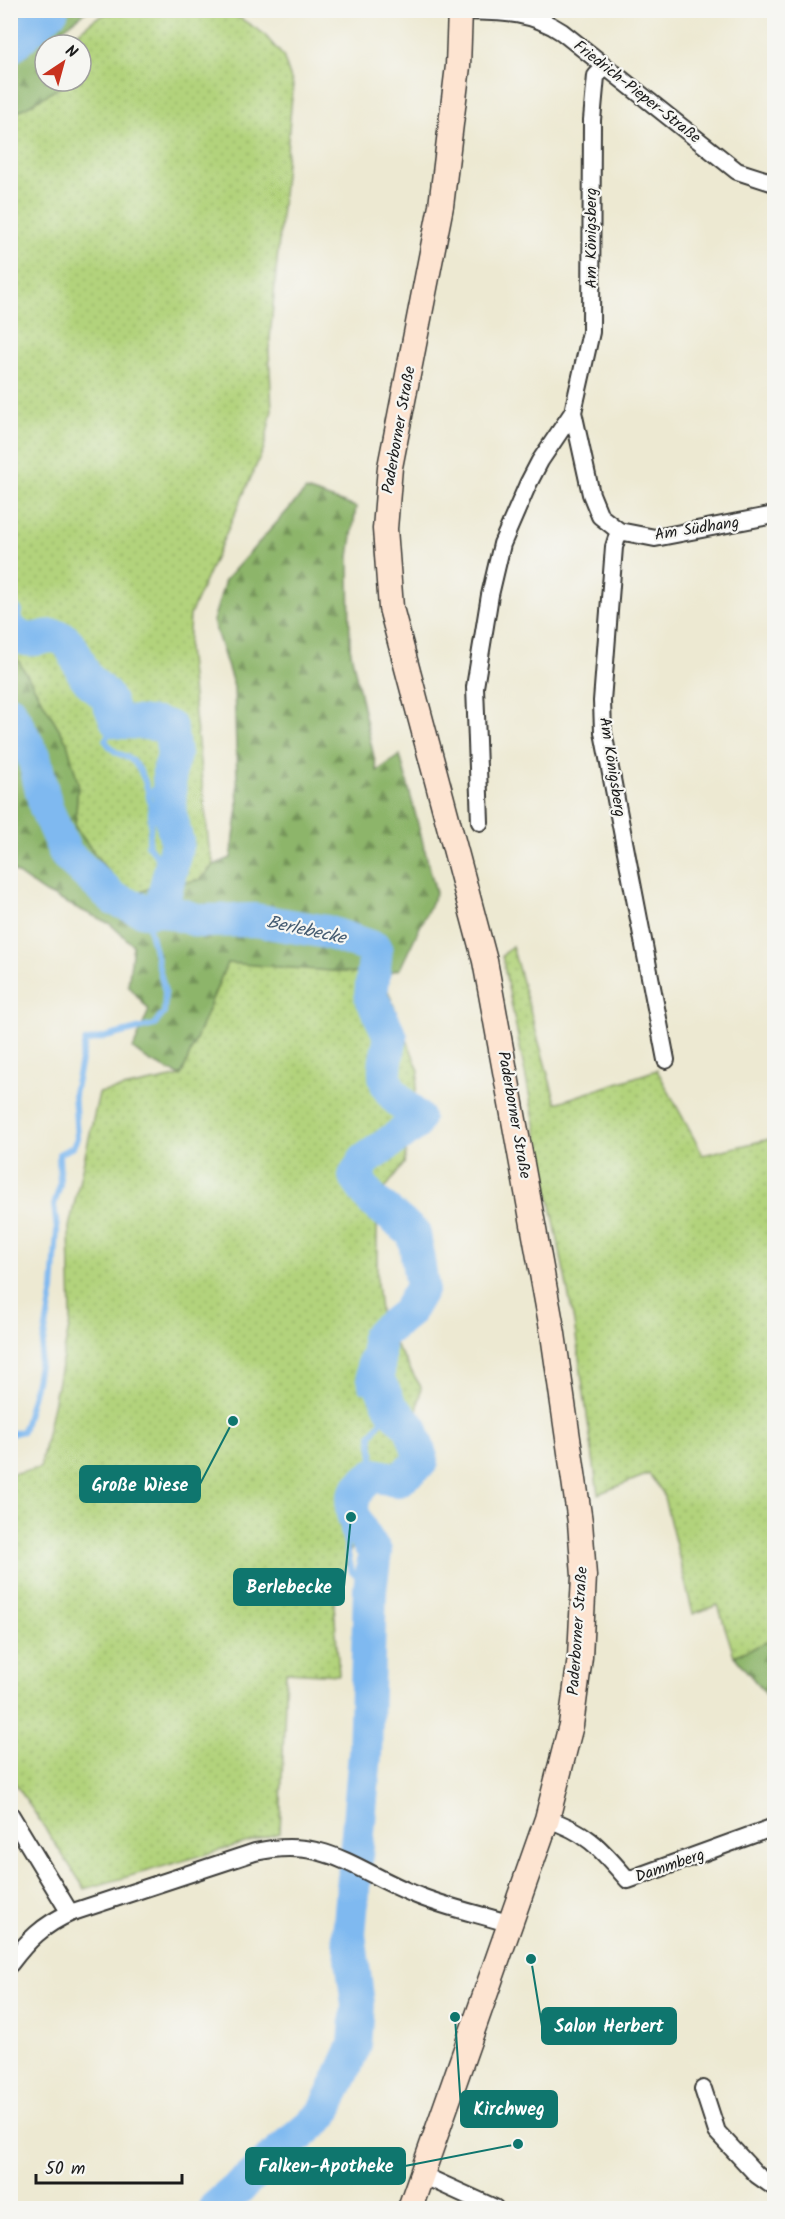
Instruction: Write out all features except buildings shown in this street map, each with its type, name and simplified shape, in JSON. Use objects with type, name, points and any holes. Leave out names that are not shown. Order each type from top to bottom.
[{"type":"main road","name":"Paderborner Straße","points":[[410,2208],[420,2174],[547,1819],[571,1725],[580,1657],[584,1576],[580,1522],[553,1334],[485,961],[395,628],[385,529],[390,467],[450,149],[458,66],[460,11]]},
{"type":"street","name":"Friedrich-Pieper-Straße","points":[[460,11],[544,15],[605,67],[737,171],[774,183]]},
{"type":"street","name":"Am Königsberg","points":[[480,822],[475,687],[490,595],[502,543],[528,484],[573,412],[591,332],[592,120],[596,76],[605,67]]},
{"type":"street","name":"Am Königsberg","points":[[573,412],[591,494],[600,516],[619,531],[614,547],[602,701],[603,732],[666,1060]]},
{"type":"street","name":"Am Südhang","points":[[619,531],[655,538],[774,515]]},
{"type":"street","points":[[10,1814],[70,1913]]},
{"type":"street","name":"Dammberg","points":[[547,1819],[567,1826],[593,1841],[628,1880],[774,1827]]},
{"type":"street","points":[[10,1964],[26,1942],[47,1923],[70,1913],[262,1850],[283,1846],[311,1849],[340,1856],[418,1896],[511,1923]]},
{"type":"street","points":[[703,2089],[717,2132],[757,2175],[774,2187]]},
{"type":"street","points":[[420,2174],[495,2208]]},
{"type":"green space","points":[[11,10],[87,11],[57,33],[33,33],[33,93],[50,93],[11,116]]},
{"type":"green space","points":[[113,11],[229,11],[263,33],[283,56],[293,85],[269,350],[272,410],[264,448],[190,615],[188,649],[209,847],[214,865],[199,880],[150,888],[131,896],[103,865],[75,827],[78,783],[15,655],[11,652],[10,116],[49,93],[93,93],[93,33],[77,33],[95,19]]},
{"type":"green space","points":[[306,490],[356,507],[349,557],[350,648],[377,771],[400,755],[436,893],[400,969],[382,975],[227,963],[181,1076],[149,1061],[133,1049],[149,1010],[128,985],[133,945],[110,924],[42,891],[11,869],[11,652],[15,655],[67,742],[78,783],[75,827],[103,865],[131,896],[150,888],[199,880],[214,865],[231,858],[238,808],[234,687],[213,621],[225,580]]},
{"type":"green space","points":[[512,946],[556,1103],[657,1070],[703,1155],[774,1138],[774,1639],[734,1656],[718,1605],[693,1614],[663,1493],[649,1474],[598,1494],[574,1322],[502,956]]},
{"type":"green space","points":[[227,962],[382,975],[419,1071],[404,1164],[377,1199],[377,1282],[381,1321],[421,1387],[410,1456],[368,1495],[334,1604],[339,1675],[286,1672],[280,1833],[85,1889],[11,1777],[10,1474],[40,1468],[71,1318],[69,1227],[99,1093],[181,1076]]},
{"type":"green space","points":[[774,1639],[774,1704],[734,1656]]},
{"type":"waterway","name":"Berlebecke","points":[[10,47],[52,10]]},
{"type":"waterway","points":[[10,598],[20,611],[10,626]]},
{"type":"waterway","name":"Berlebecke","points":[[10,629],[25,639],[49,636],[67,642],[89,681],[107,698],[117,721],[159,724],[170,728],[174,755],[169,771],[170,814],[177,842],[161,909]]},
{"type":"waterway","name":"Berlebecke","points":[[10,712],[34,757],[46,808],[66,854],[114,899],[145,911],[161,909],[200,921],[255,920],[327,932],[376,949],[371,996],[391,1038],[385,1075],[391,1091],[417,1118],[414,1125],[365,1160],[355,1176],[371,1199],[414,1234],[422,1287],[407,1313],[378,1336],[378,1380],[391,1407],[411,1428],[422,1461],[398,1480],[374,1475],[362,1485],[352,1503],[356,1522],[375,1552],[370,1589],[365,1754],[349,1934],[358,2005],[355,2045],[323,2115],[215,2208]]},
{"type":"waterway","points":[[117,721],[105,740],[117,753],[131,759],[145,780],[151,813],[148,845],[157,857],[170,866]]},
{"type":"waterway","points":[[149,797],[154,789],[169,780]]},
{"type":"waterway","points":[[150,820],[163,818],[170,821]]},
{"type":"waterway","points":[[10,1434],[23,1431],[35,1386],[53,1290],[57,1230],[54,1205],[60,1185],[59,1154],[73,1147],[77,1138],[74,1093],[85,1042],[154,1025],[164,1013],[165,992],[145,911]]},
{"type":"waterway","points":[[378,1336],[362,1354],[359,1373],[362,1390],[382,1388]]},
{"type":"waterway","points":[[374,1475],[371,1435],[391,1407]]},
{"type":"waterway","points":[[351,1517],[343,1530],[352,1572],[370,1583]]},
{"type":"place","name":"Große Wiese","points":[[233,1421]]},
{"type":"place","name":"Berlebecke","points":[[351,1517]]},
{"type":"place","name":"Salon Herbert","points":[[531,1959]]},
{"type":"place","name":"Kirchweg","points":[[455,2017]]},
{"type":"place","name":"Falken-Apotheke","points":[[518,2144]]}]
